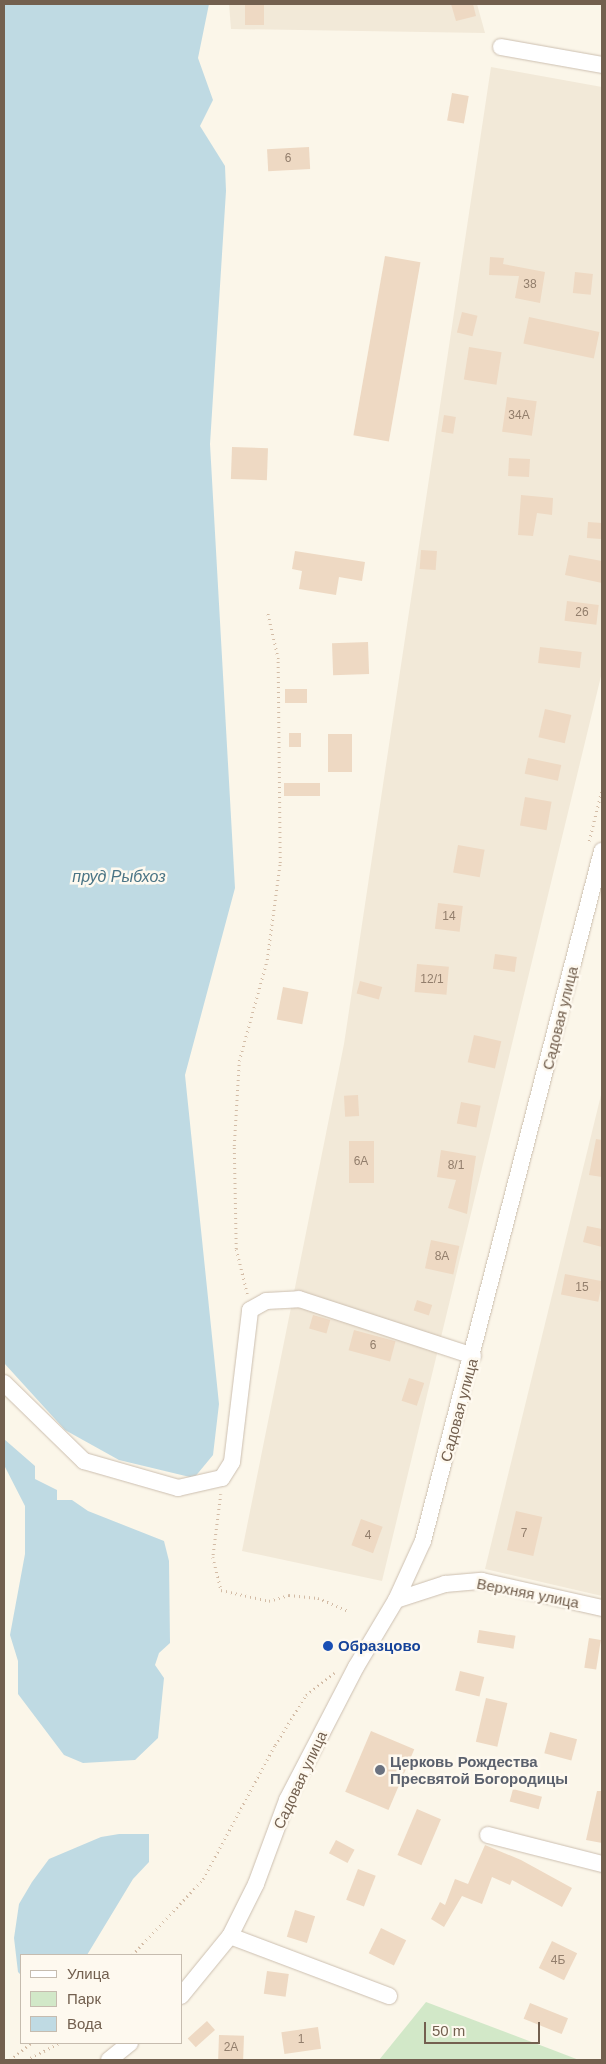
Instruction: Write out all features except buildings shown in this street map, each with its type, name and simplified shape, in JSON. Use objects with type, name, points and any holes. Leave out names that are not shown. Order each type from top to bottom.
[{"type":"street","points":[[501,47],[602,65]]},
{"type":"street","name":"Садовая улица","points":[[182,1995],[230,1936],[256,1884],[287,1800],[356,1666],[396,1600],[424,1541],[602,852]]},
{"type":"street","points":[[4,1383],[84,1461],[178,1488],[222,1478],[232,1462],[250,1310],[266,1301],[299,1300],[473,1356]]},
{"type":"street","name":"Верхняя улица","points":[[396,1600],[445,1584],[482,1581],[602,1608]]},
{"type":"street","points":[[488,1835],[602,1864]]},
{"type":"street","points":[[230,1936],[389,1996]]},
{"type":"street","points":[[109,2060],[129,2044]]},
{"type":"path","points":[[250,1310],[236,1249],[234,1146],[239,1062],[267,960],[280,863],[278,659],[267,611]]},
{"type":"path","points":[[222,1478],[213,1557],[221,1590],[269,1601],[289,1595],[318,1598],[349,1611]]},
{"type":"path","points":[[133,1954],[202,1880],[270,1754],[306,1695],[330,1674],[356,1666]]},
{"type":"path","points":[[10,2060],[30,2044]]},
{"type":"path","points":[[26,2060],[57,2044]]},
{"type":"shaded area","points":[[229,4],[477,4],[485,33],[231,29]]},
{"type":"shaded area","points":[[491,67],[602,87],[602,672],[382,1581],[242,1551],[344,1044]]},
{"type":"shaded area","points":[[602,1091],[602,1596],[485,1569]]},
{"type":"green space","points":[[426,2002],[553,2050],[579,2060],[379,2060]]},
{"type":"water","name":"пруд Рыбхоз","points":[[4,4],[209,4],[198,58],[213,100],[200,126],[225,166],[226,191],[210,444],[235,888],[185,1075],[219,1404],[213,1455],[194,1478],[119,1460],[65,1430],[4,1363]]},
{"type":"water","points":[[4,1439],[35,1466],[35,1479],[57,1490],[57,1500],[72,1500],[88,1511],[164,1541],[169,1561],[170,1643],[159,1653],[155,1665],[164,1678],[158,1738],[135,1760],[83,1763],[64,1755],[18,1694],[18,1661],[10,1635],[25,1554],[25,1506],[4,1465]]},
{"type":"water","points":[[119,1834],[149,1834],[149,1862],[133,1879],[88,1954],[20,1954],[20,1974],[18,1972],[14,1938],[19,1904],[32,1882],[49,1859],[101,1837]]},
{"type":"place","name":"Образцово","points":[[328,1646]]},
{"type":"place","name":"Церковь Рождества Пресвятой Богородицы","points":[[380,1770]]}]
